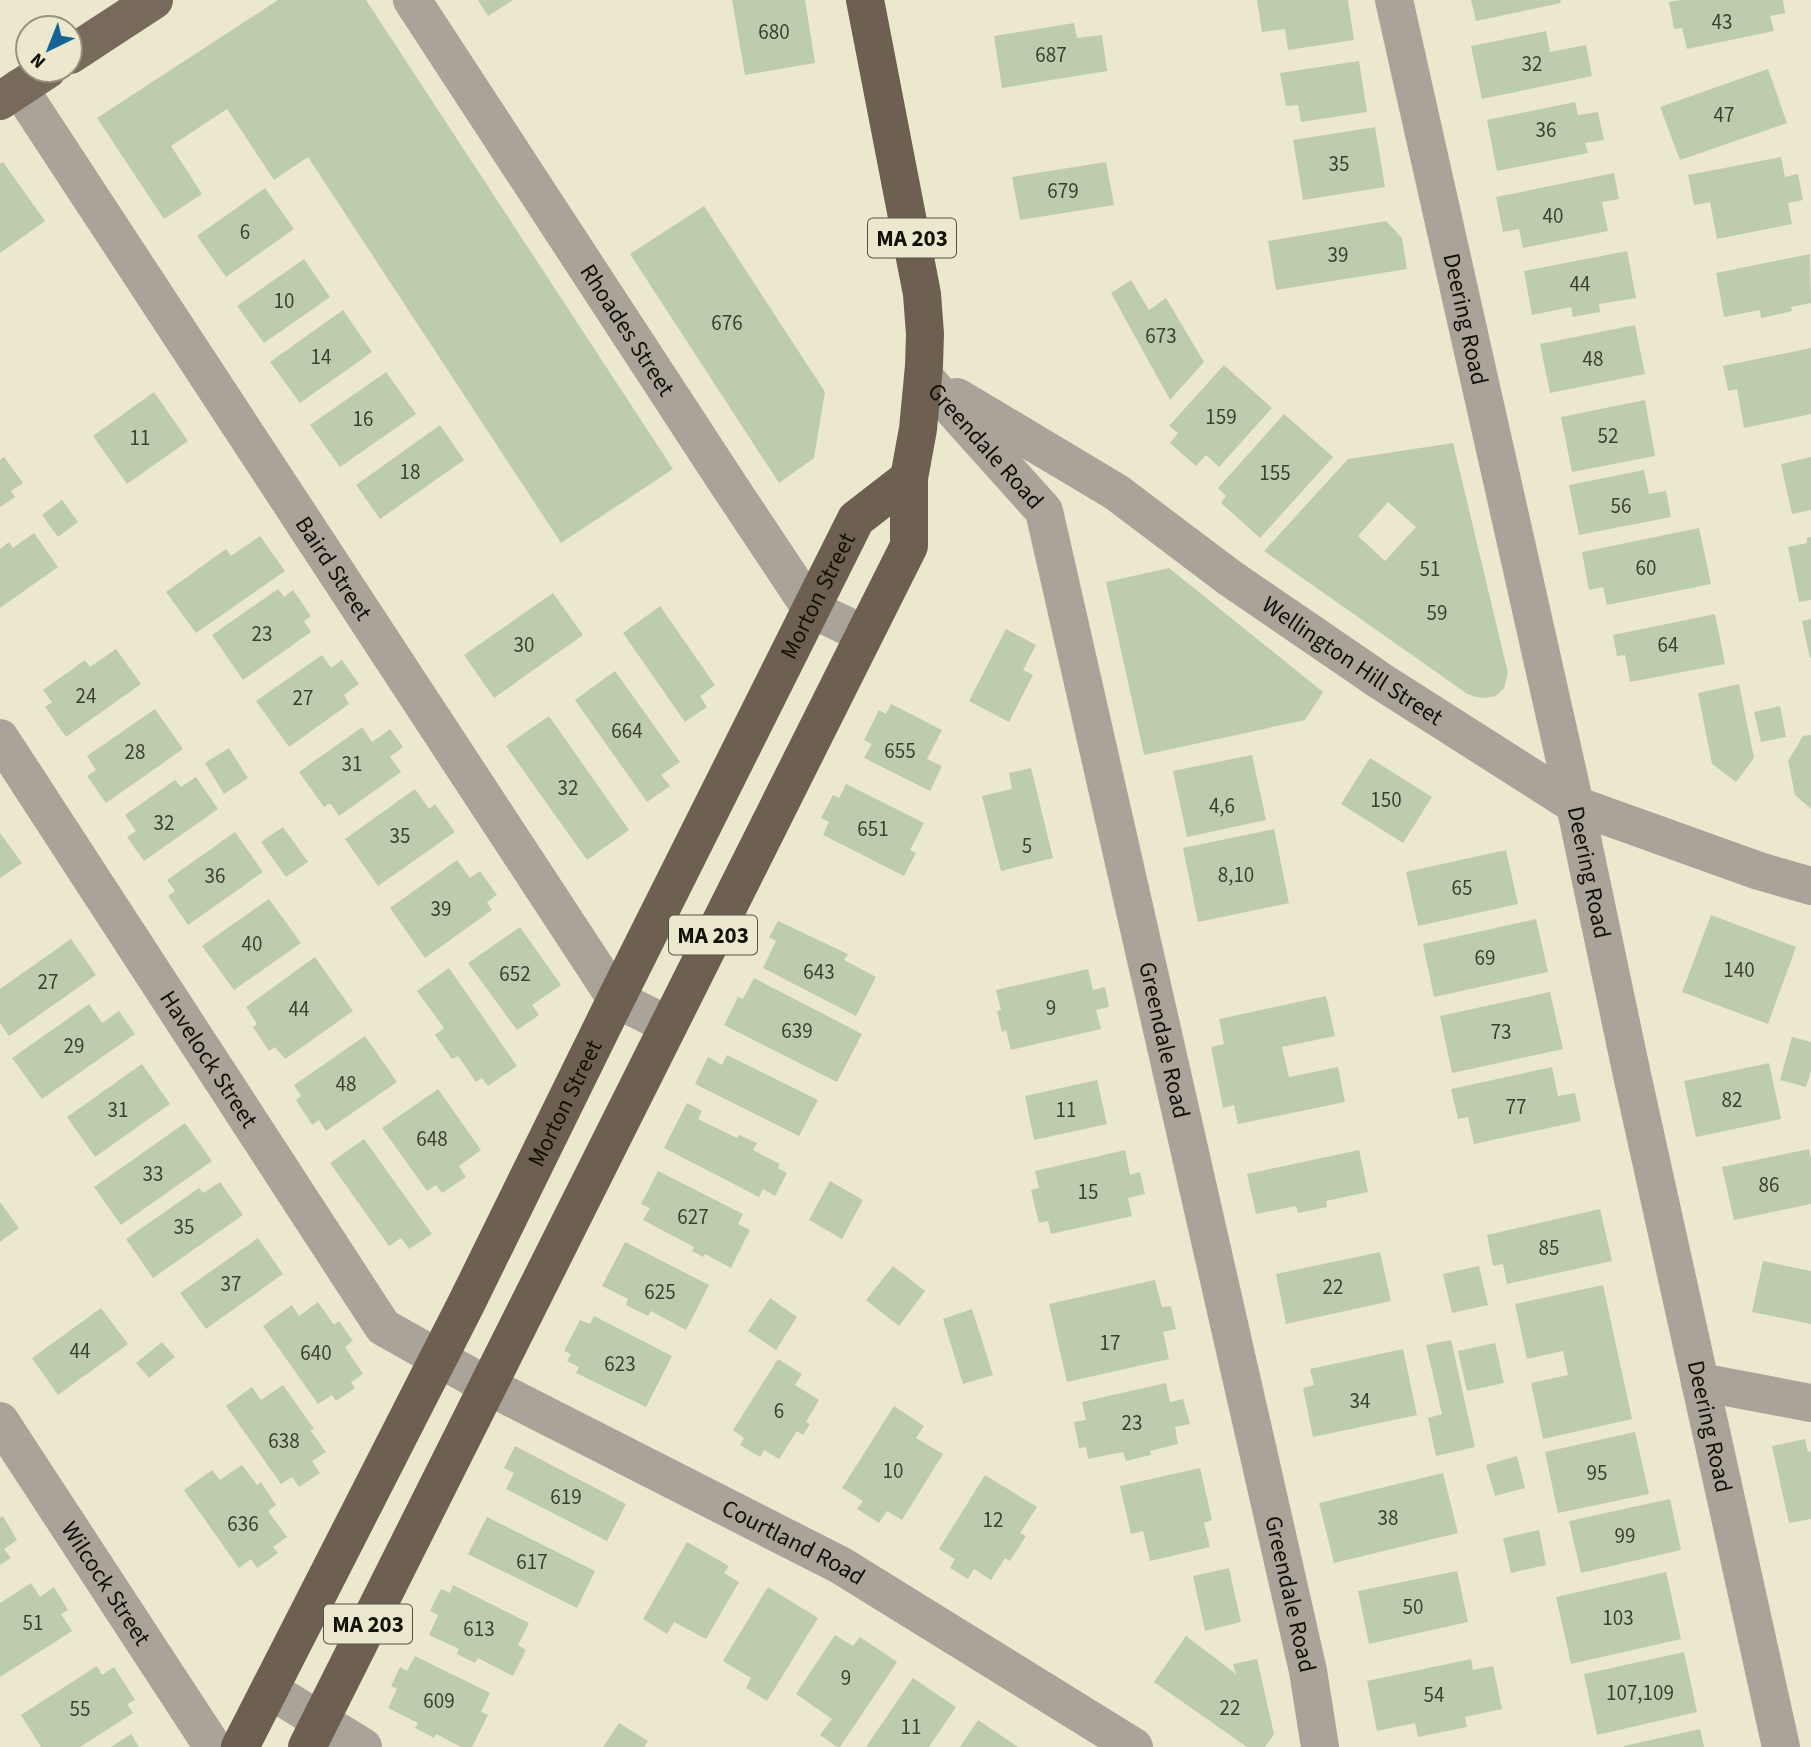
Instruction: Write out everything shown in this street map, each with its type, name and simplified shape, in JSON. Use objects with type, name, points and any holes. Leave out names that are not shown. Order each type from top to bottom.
[{"type":"highway","name":"MA 203","points":[[313,1734],[909,545],[909,478],[918,429],[923,376],[925,334],[922,294],[865,0]]},
{"type":"highway","name":"Morton Street","points":[[240,1747],[438,1359],[856,519],[909,478]]},
{"type":"main road","points":[[84,46],[154,0]]},
{"type":"street","name":"Rhoades Street","points":[[412,0],[811,609]]},
{"type":"street","name":"Deering Road","points":[[1394,0],[1575,805],[1781,1747]]},
{"type":"street","name":"Baird Street","points":[[17,85],[616,999]]},
{"type":"street","name":"Wellington Hill Street","points":[[923,376],[1116,492],[1230,578],[1371,674],[1575,805],[1759,871],[1811,886]]},
{"type":"street","name":"Greendale Road","points":[[923,376],[1044,511],[1301,1644],[1320,1747]]},
{"type":"street","points":[[811,609],[864,634]]},
{"type":"street","name":"Havelock Street","points":[[0,738],[383,1327],[438,1359]]},
{"type":"street","points":[[616,999],[668,1025]]},
{"type":"street","name":"Courtland Road","points":[[438,1359],[840,1565],[1134,1747]]},
{"type":"street","points":[[1700,1382],[1811,1403]]},
{"type":"street","name":"Wilcock Street","points":[[0,1422],[214,1747]]},
{"type":"street","points":[[270,1690],[313,1734],[363,1747]]},
{"type":"building","points":[[278,0],[366,0],[673,469],[561,543],[308,157],[274,180],[227,109],[171,146],[202,194],[164,219],[97,118]]},
{"type":"building","points":[[478,0],[513,0],[488,16]]},
{"type":"building","points":[[732,0],[805,0],[815,63],[745,75]]},
{"type":"building","points":[[1257,0],[1348,0],[1354,40],[1288,50],[1285,29],[1262,32]]},
{"type":"building","points":[[1471,0],[1560,0],[1561,3],[1476,21]]},
{"type":"building","points":[[1783,0],[1785,13],[1770,16],[1774,31],[1687,49],[1682,28],[1674,29],[1669,2]]},
{"type":"building","points":[[1074,23],[1077,38],[1102,35],[1107,71],[1002,88],[994,36]]},
{"type":"building","points":[[1546,31],[1550,52],[1586,45],[1592,76],[1482,99],[1471,46]]},
{"type":"building","points":[[1359,61],[1367,112],[1301,122],[1298,105],[1286,106],[1280,73]]},
{"type":"building","points":[[1768,69],[1787,123],[1680,160],[1660,107]]},
{"type":"building","points":[[1575,102],[1578,115],[1598,112],[1604,140],[1585,143],[1588,153],[1497,171],[1487,120]]},
{"type":"building","points":[[1375,127],[1385,187],[1303,200],[1293,140]]},
{"type":"building","points":[[1781,157],[1785,177],[1798,174],[1803,200],[1788,203],[1792,224],[1717,239],[1710,202],[1694,205],[1688,175]]},
{"type":"building","points":[[3,162],[45,221],[0,253],[0,164]]},
{"type":"building","points":[[1106,162],[1114,205],[1020,220],[1012,177]]},
{"type":"building","points":[[1614,173],[1619,199],[1602,202],[1608,231],[1523,248],[1519,229],[1503,232],[1496,197]]},
{"type":"building","points":[[265,188],[294,229],[226,277],[197,236]]},
{"type":"building","points":[[704,206],[825,392],[814,458],[779,483],[630,254]]},
{"type":"building","points":[[1386,221],[1402,238],[1407,269],[1276,290],[1268,241]]},
{"type":"building","points":[[1627,251],[1636,298],[1599,304],[1600,312],[1573,317],[1571,307],[1532,315],[1524,271]]},
{"type":"building","points":[[1810,254],[1811,303],[1791,307],[1792,311],[1761,318],[1760,310],[1724,317],[1716,273]]},
{"type":"building","points":[[304,259],[330,297],[264,343],[237,306]]},
{"type":"building","points":[[1131,280],[1149,310],[1166,298],[1204,362],[1170,400],[1111,293]]},
{"type":"building","points":[[343,310],[372,352],[300,403],[270,362]]},
{"type":"building","points":[[1635,325],[1645,374],[1550,393],[1540,344]]},
{"type":"building","points":[[1811,348],[1811,414],[1744,428],[1737,389],[1728,391],[1723,366]]},
{"type":"building","points":[[1224,365],[1272,408],[1219,467],[1206,455],[1196,466],[1170,443],[1178,433],[1169,426]]},
{"type":"building","points":[[386,372],[416,414],[340,467],[310,425]]},
{"type":"building","points":[[154,392],[188,441],[127,484],[93,436]]},
{"type":"building","points":[[1645,400],[1655,456],[1572,472],[1561,417]]},
{"type":"building","points":[[1284,414],[1333,457],[1260,538],[1221,503],[1226,496],[1218,488]]},
{"type":"building","points":[[440,425],[464,460],[380,519],[356,485]]},
{"type":"building","points":[[1453,443],[1508,673],[1504,688],[1496,696],[1475,697],[1466,693],[1264,551],[1348,459]],"holes":[[[1388,502],[1416,527],[1385,561],[1358,536]]]},
{"type":"building","points":[[4,457],[23,483],[11,491],[15,497],[0,507],[0,460]]},
{"type":"building","points":[[1811,457],[1811,510],[1792,514],[1781,464]]},
{"type":"building","points":[[1644,470],[1649,494],[1666,491],[1671,517],[1579,535],[1569,485]]},
{"type":"building","points":[[62,500],[78,522],[58,537],[42,515]]},
{"type":"building","points":[[1699,528],[1711,584],[1607,605],[1603,587],[1589,590],[1582,552]]},
{"type":"building","points":[[34,533],[58,567],[0,608],[0,549],[9,542],[13,548]]},
{"type":"building","points":[[260,536],[285,571],[196,633],[166,592],[226,549],[231,556]]},
{"type":"building","points":[[1811,537],[1811,600],[1799,602],[1788,547],[1807,543],[1807,538]]},
{"type":"building","points":[[1169,568],[1323,692],[1305,720],[1144,755],[1106,582]]},
{"type":"building","points":[[278,589],[284,597],[293,590],[311,616],[304,621],[311,632],[243,680],[212,635]]},
{"type":"building","points":[[553,593],[583,635],[494,698],[464,655]]},
{"type":"building","points":[[660,606],[715,685],[700,696],[707,707],[685,722],[623,633]]},
{"type":"building","points":[[1715,614],[1725,664],[1630,682],[1625,655],[1617,656],[1613,635]]},
{"type":"building","points":[[1811,619],[1811,658],[1810,658],[1802,621]]},
{"type":"building","points":[[1006,629],[1036,645],[1023,670],[1033,675],[1009,722],[969,701]]},
{"type":"building","points":[[116,649],[141,684],[66,737],[45,707],[52,702],[43,690],[85,660],[90,667]]},
{"type":"building","points":[[322,655],[331,668],[342,660],[359,684],[344,695],[349,704],[289,747],[256,701]]},
{"type":"building","points":[[615,671],[680,762],[661,775],[670,786],[647,802],[575,700]]},
{"type":"building","points":[[1739,684],[1754,758],[1736,782],[1712,764],[1698,693]]},
{"type":"building","points":[[891,704],[942,730],[927,759],[942,766],[930,791],[864,758],[872,744],[864,740],[879,710],[886,714]]},
{"type":"building","points":[[1780,706],[1786,737],[1761,742],[1754,712]]},
{"type":"building","points":[[155,709],[183,749],[106,803],[87,776],[96,770],[87,756]]},
{"type":"building","points":[[549,716],[629,830],[587,860],[506,746]]},
{"type":"building","points":[[362,727],[372,742],[390,729],[403,747],[390,757],[401,772],[339,816],[330,803],[324,807],[299,772]]},
{"type":"building","points":[[1811,735],[1811,809],[1795,795],[1788,761],[1803,736]]},
{"type":"building","points":[[229,748],[248,778],[224,794],[205,763]]},
{"type":"building","points":[[1252,755],[1266,820],[1187,837],[1173,771]]},
{"type":"building","points":[[1370,758],[1432,797],[1403,843],[1341,804]]},
{"type":"building","points":[[1031,768],[1053,858],[1001,871],[982,796],[1012,789],[1009,773]]},
{"type":"building","points":[[196,777],[218,809],[144,861],[127,837],[136,831],[125,815],[175,780],[181,787]]},
{"type":"building","points":[[846,784],[924,823],[910,850],[916,853],[904,876],[823,835],[829,822],[821,818],[833,795],[839,798]]},
{"type":"building","points":[[415,789],[429,809],[435,804],[455,832],[378,886],[345,839]]},
{"type":"building","points":[[283,827],[308,862],[286,877],[261,842]]},
{"type":"building","points":[[1274,829],[1289,903],[1198,922],[1183,848]]},
{"type":"building","points":[[235,832],[263,872],[188,925],[168,896],[175,891],[167,880]]},
{"type":"building","points":[[0,833],[22,863],[0,878]]},
{"type":"building","points":[[1506,850],[1518,904],[1418,926],[1406,872]]},
{"type":"building","points":[[457,860],[470,878],[480,871],[497,895],[487,902],[492,910],[425,958],[390,908]]},
{"type":"building","points":[[269,899],[301,943],[234,990],[202,946]]},
{"type":"building","points":[[1711,915],[1796,947],[1768,1024],[1682,992]]},
{"type":"building","points":[[1536,919],[1548,972],[1434,997],[1423,944]]},
{"type":"building","points":[[778,921],[848,954],[844,960],[876,977],[856,1016],[763,968],[776,941],[769,937]]},
{"type":"building","points":[[520,927],[561,985],[532,1005],[539,1015],[517,1030],[468,963]]},
{"type":"building","points":[[71,939],[96,975],[9,1036],[0,1023],[0,989]]},
{"type":"building","points":[[315,957],[353,1011],[285,1059],[275,1047],[269,1051],[253,1027],[257,1024],[246,1007]]},
{"type":"building","points":[[449,968],[517,1066],[488,1086],[482,1078],[476,1082],[458,1056],[452,1059],[435,1035],[444,1028],[417,991]]},
{"type":"building","points":[[1088,969],[1093,990],[1105,987],[1109,1007],[1096,1010],[1101,1029],[1011,1050],[1006,1030],[1002,1032],[997,1011],[1001,1010],[996,990]]},
{"type":"building","points":[[754,978],[862,1034],[837,1082],[724,1025],[738,997],[743,999]]},
{"type":"building","points":[[1550,992],[1563,1049],[1452,1073],[1440,1016]]},
{"type":"building","points":[[1326,996],[1335,1036],[1282,1047],[1289,1077],[1338,1067],[1345,1102],[1238,1124],[1234,1105],[1223,1108],[1211,1047],[1224,1044],[1219,1019]]},
{"type":"building","points":[[89,1004],[102,1023],[119,1011],[135,1034],[42,1099],[12,1058]]},
{"type":"building","points":[[365,1036],[397,1082],[326,1131],[319,1120],[312,1125],[296,1100],[301,1096],[294,1085]]},
{"type":"building","points":[[1792,1037],[1811,1042],[1811,1071],[1806,1087],[1780,1080]]},
{"type":"building","points":[[727,1055],[818,1100],[799,1136],[695,1084],[708,1057],[722,1065]]},
{"type":"building","points":[[1769,1063],[1781,1119],[1696,1137],[1684,1081]]},
{"type":"building","points":[[142,1064],[170,1104],[95,1157],[67,1117]]},
{"type":"building","points":[[1552,1067],[1558,1096],[1575,1093],[1581,1121],[1474,1144],[1468,1117],[1458,1119],[1451,1089]]},
{"type":"building","points":[[1097,1080],[1107,1124],[1034,1140],[1025,1096]]},
{"type":"building","points":[[438,1089],[481,1150],[459,1166],[466,1177],[442,1193],[436,1185],[427,1191],[382,1128]]},
{"type":"building","points":[[687,1103],[702,1111],[698,1119],[737,1138],[739,1135],[757,1143],[753,1150],[780,1164],[778,1168],[787,1173],[775,1196],[763,1189],[759,1197],[664,1148]]},
{"type":"building","points":[[185,1123],[212,1161],[121,1225],[94,1187]]},
{"type":"building","points":[[364,1139],[432,1234],[409,1249],[401,1238],[389,1246],[330,1163]]},
{"type":"building","points":[[1809,1149],[1811,1204],[1734,1220],[1722,1167]]},
{"type":"building","points":[[1125,1150],[1130,1175],[1140,1172],[1145,1194],[1128,1198],[1132,1216],[1051,1234],[1048,1221],[1039,1223],[1031,1190],[1039,1188],[1035,1171]]},
{"type":"building","points":[[1359,1150],[1368,1192],[1326,1201],[1327,1207],[1298,1213],[1296,1206],[1256,1214],[1247,1174]]},
{"type":"building","points":[[658,1171],[743,1214],[738,1224],[750,1230],[731,1268],[705,1254],[703,1257],[692,1251],[694,1247],[643,1220],[650,1208],[641,1204]]},
{"type":"building","points":[[830,1181],[863,1200],[842,1239],[809,1220]]},
{"type":"building","points":[[220,1182],[243,1215],[153,1278],[126,1239],[199,1188],[203,1193]]},
{"type":"building","points":[[0,1202],[19,1228],[0,1242]]},
{"type":"building","points":[[1600,1209],[1612,1261],[1507,1284],[1503,1264],[1493,1266],[1487,1235]]},
{"type":"building","points":[[258,1238],[283,1274],[206,1329],[180,1293]]},
{"type":"building","points":[[625,1242],[709,1285],[686,1330],[651,1311],[648,1316],[626,1305],[628,1299],[602,1286]]},
{"type":"building","points":[[1380,1252],[1391,1301],[1286,1324],[1276,1274]]},
{"type":"building","points":[[1763,1261],[1811,1271],[1811,1324],[1752,1312]]},
{"type":"building","points":[[893,1266],[925,1291],[899,1326],[866,1300]]},
{"type":"building","points":[[1479,1266],[1488,1305],[1452,1313],[1443,1274]]},
{"type":"building","points":[[1155,1280],[1162,1307],[1171,1306],[1176,1329],[1163,1332],[1169,1359],[1067,1382],[1049,1304]]},
{"type":"building","points":[[1603,1285],[1632,1419],[1543,1439],[1531,1383],[1568,1375],[1563,1351],[1527,1359],[1515,1304]]},
{"type":"building","points":[[770,1298],[797,1317],[776,1350],[748,1331]]},
{"type":"building","points":[[318,1302],[334,1325],[339,1321],[353,1341],[345,1347],[363,1374],[351,1382],[355,1388],[336,1401],[332,1395],[318,1404],[263,1326],[292,1305],[299,1316]]},
{"type":"building","points":[[101,1308],[128,1344],[58,1395],[32,1358]]},
{"type":"building","points":[[972,1309],[993,1375],[963,1384],[943,1319]]},
{"type":"building","points":[[594,1316],[672,1356],[646,1407],[576,1373],[579,1367],[567,1361],[571,1354],[564,1351],[580,1320],[590,1324]]},
{"type":"building","points":[[1451,1340],[1475,1447],[1436,1456],[1428,1418],[1442,1414],[1426,1345]]},
{"type":"building","points":[[162,1342],[175,1357],[149,1378],[136,1363]]},
{"type":"building","points":[[1495,1343],[1504,1383],[1467,1391],[1458,1351]]},
{"type":"building","points":[[1403,1349],[1417,1415],[1313,1437],[1303,1388],[1314,1385],[1310,1369]]},
{"type":"building","points":[[778,1359],[802,1374],[795,1385],[819,1400],[806,1422],[810,1424],[803,1435],[797,1431],[779,1459],[764,1450],[760,1457],[740,1445],[744,1438],[733,1430]]},
{"type":"building","points":[[1166,1383],[1170,1402],[1183,1399],[1190,1424],[1175,1427],[1178,1444],[1126,1461],[1123,1452],[1088,1459],[1086,1447],[1079,1448],[1074,1422],[1086,1420],[1082,1402]]},
{"type":"building","points":[[283,1385],[314,1429],[310,1430],[326,1452],[312,1461],[320,1473],[299,1487],[292,1477],[281,1484],[226,1406],[252,1387],[261,1400]]},
{"type":"building","points":[[894,1406],[924,1426],[916,1438],[943,1454],[902,1520],[887,1511],[879,1523],[857,1509],[863,1501],[842,1488]]},
{"type":"building","points":[[1635,1432],[1649,1494],[1558,1513],[1545,1452]]},
{"type":"building","points":[[1805,1439],[1808,1452],[1811,1451],[1811,1519],[1789,1523],[1772,1446]]},
{"type":"building","points":[[515,1446],[626,1504],[607,1541],[506,1489],[514,1473],[504,1468]]},
{"type":"building","points":[[1517,1456],[1525,1488],[1495,1496],[1486,1465]]},
{"type":"building","points":[[242,1465],[257,1485],[261,1482],[276,1505],[268,1511],[287,1537],[273,1547],[278,1553],[257,1568],[251,1559],[239,1568],[184,1490],[212,1470],[220,1480]]},
{"type":"building","points":[[1200,1468],[1212,1520],[1204,1523],[1210,1547],[1150,1561],[1143,1531],[1131,1534],[1120,1486]]},
{"type":"building","points":[[1443,1473],[1458,1533],[1334,1563],[1319,1503]]},
{"type":"building","points":[[985,1475],[1037,1507],[1020,1533],[1026,1536],[1010,1561],[1005,1558],[991,1580],[974,1569],[968,1579],[950,1568],[955,1559],[939,1549]]},
{"type":"building","points":[[1670,1499],[1681,1550],[1581,1573],[1569,1521]]},
{"type":"building","points":[[3,1516],[17,1540],[4,1549],[11,1558],[0,1565],[0,1518]]},
{"type":"building","points":[[487,1517],[595,1571],[577,1608],[468,1554]]},
{"type":"building","points":[[1539,1530],[1546,1565],[1511,1573],[1503,1538]]},
{"type":"building","points":[[687,1542],[729,1566],[724,1573],[739,1582],[706,1639],[674,1622],[667,1634],[643,1619]]},
{"type":"building","points":[[1229,1568],[1241,1622],[1205,1631],[1193,1576]]},
{"type":"building","points":[[1457,1571],[1468,1622],[1369,1644],[1358,1591]]},
{"type":"building","points":[[1666,1572],[1681,1639],[1571,1664],[1556,1597]]},
{"type":"building","points":[[31,1583],[40,1597],[54,1587],[68,1610],[61,1614],[72,1631],[0,1677],[0,1603]]},
{"type":"building","points":[[453,1585],[529,1623],[518,1645],[526,1650],[513,1676],[478,1658],[475,1663],[457,1654],[459,1649],[429,1635],[438,1615],[430,1611],[441,1589],[450,1593]]},
{"type":"building","points":[[768,1587],[818,1618],[767,1701],[746,1688],[751,1678],[723,1661]]},
{"type":"building","points":[[835,1635],[853,1646],[860,1637],[897,1662],[840,1747],[820,1735],[832,1719],[796,1694]]},
{"type":"building","points":[[1186,1636],[1236,1674],[1233,1664],[1257,1659],[1274,1734],[1265,1747],[1247,1747],[1154,1682]]},
{"type":"building","points":[[1684,1652],[1697,1712],[1597,1735],[1584,1674]]},
{"type":"building","points":[[415,1656],[490,1693],[481,1712],[488,1715],[472,1747],[461,1747],[436,1734],[434,1738],[415,1728],[418,1723],[388,1708],[397,1689],[391,1686],[400,1667],[407,1671]]},
{"type":"building","points":[[1471,1659],[1473,1670],[1493,1666],[1502,1709],[1465,1717],[1467,1727],[1418,1737],[1415,1723],[1377,1731],[1367,1681]]},
{"type":"building","points":[[97,1666],[102,1675],[114,1667],[135,1700],[127,1704],[133,1713],[80,1747],[41,1747],[21,1715]]},
{"type":"building","points":[[913,1678],[956,1707],[929,1747],[866,1747]]},
{"type":"building","points":[[978,1720],[1018,1747],[960,1747]]},
{"type":"building","points":[[619,1723],[648,1741],[644,1747],[603,1747]]},
{"type":"building","points":[[1700,1729],[1704,1747],[1624,1747],[1624,1746]]},
{"type":"building","points":[[131,1734],[139,1747],[111,1747]]}]
